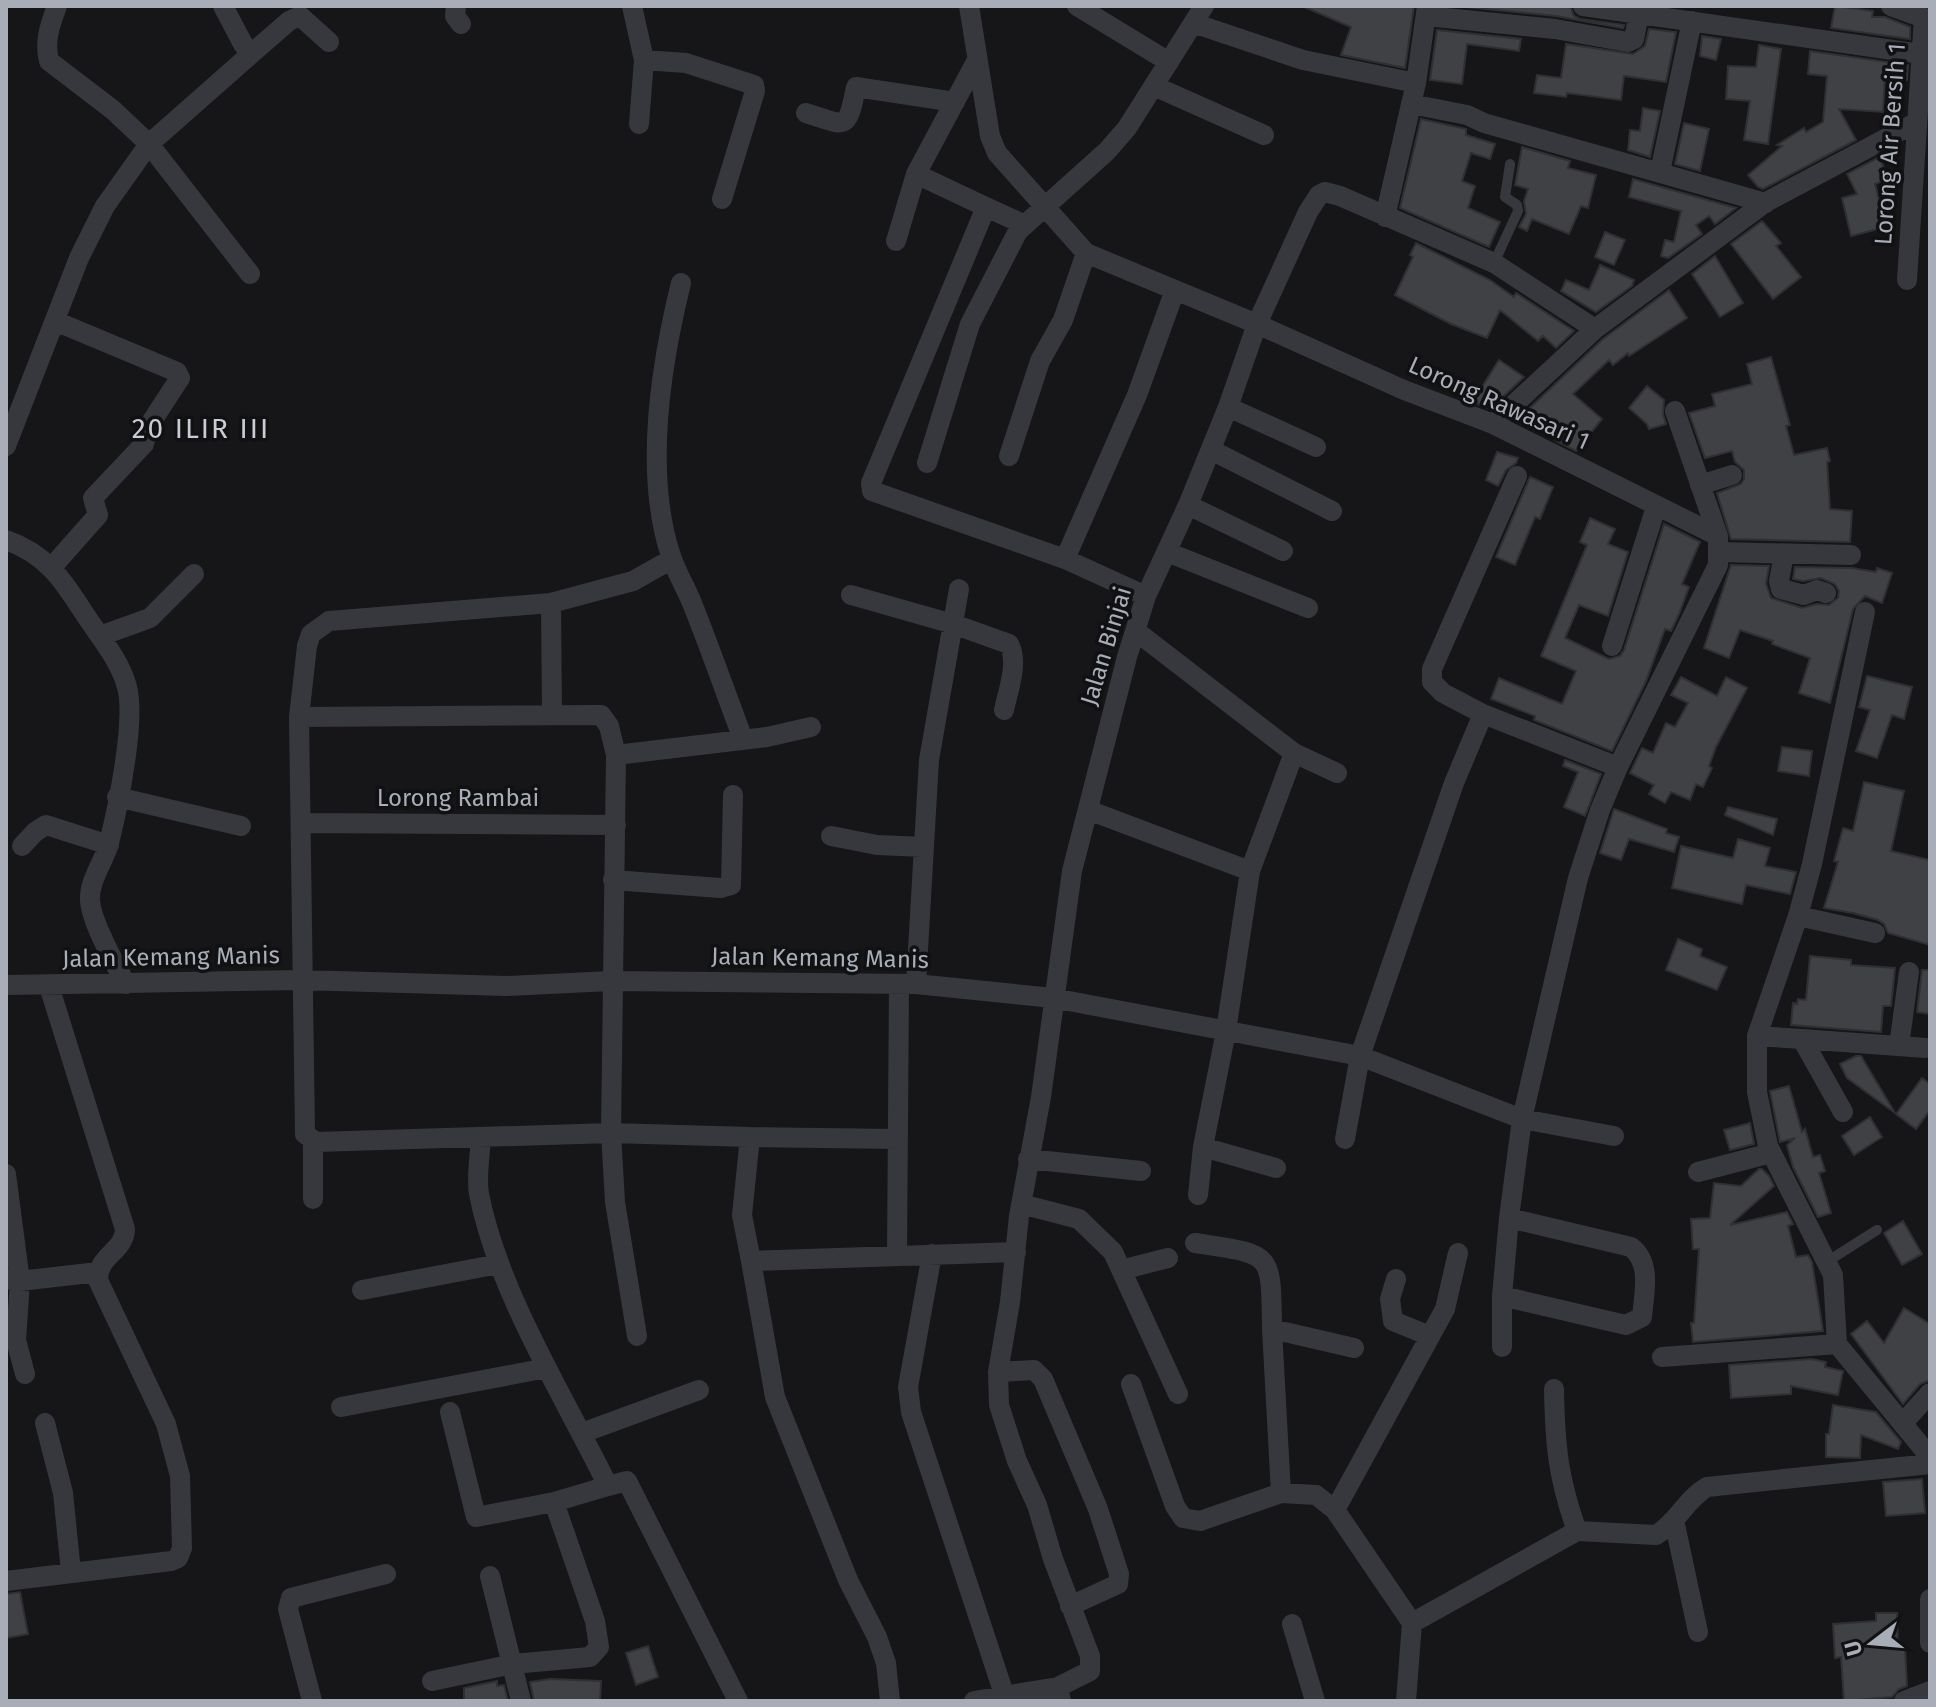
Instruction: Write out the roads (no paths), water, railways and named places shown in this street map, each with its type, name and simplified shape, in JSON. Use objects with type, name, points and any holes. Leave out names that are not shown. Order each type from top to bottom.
[{"type":"street","points":[[57,6],[48,31],[46,49],[49,61],[113,110],[149,144],[250,274]]},
{"type":"street","points":[[223,6],[251,54]]},
{"type":"street","points":[[632,6],[644,60],[639,124]]},
{"type":"street","points":[[969,6],[990,136],[997,153],[1086,253],[1063,320],[1040,361],[1009,456]]},
{"type":"street","points":[[1077,6],[1169,62]]},
{"type":"street","points":[[1583,6],[1921,54]]},
{"type":"street","points":[[1891,6],[1927,17]]},
{"type":"street","points":[[1595,329],[1494,263],[1385,217],[1414,93],[1426,11],[1628,42],[1634,39],[1639,14]]},
{"type":"street","points":[[927,463],[970,324],[1023,224],[1107,151],[1127,128],[1198,15],[1303,60],[1414,93],[1484,123],[1766,203]]},
{"type":"street","points":[[6,446],[79,258],[105,206],[149,144],[289,21],[300,16],[329,42]]},
{"type":"street","name":"Lorong Air Bersih 1","points":[[1907,280],[1921,54],[1927,17]]},
{"type":"street","points":[[1660,172],[1692,21]]},
{"type":"street","points":[[644,60],[686,63],[754,85],[755,91],[722,199]]},
{"type":"street","points":[[896,241],[916,174],[977,60]]},
{"type":"street","points":[[1154,86],[1264,135]]},
{"type":"street","points":[[806,113],[840,124],[845,122],[851,115],[856,87],[955,102]]},
{"type":"street","points":[[1493,424],[1595,329],[1766,203],[1917,122]]},
{"type":"street","points":[[916,174],[1023,224]]},
{"type":"street","name":"Jalan Binjai","points":[[1060,1694],[1090,1671],[1090,1656],[1037,1505],[1017,1461],[999,1405],[998,1372],[1072,871],[1127,657],[1146,596],[1211,450],[1257,324],[1308,212],[1319,195],[1325,192],[1385,217]]},
{"type":"street","points":[[986,207],[871,483],[872,491],[1065,559],[1146,596]]},
{"type":"street","name":"Lorong Rawasari 1","points":[[1086,253],[1257,324],[1404,390],[1493,424],[1582,467],[1718,544]]},
{"type":"street","points":[[681,283],[667,338],[657,415],[659,504],[672,559],[743,739]]},
{"type":"street","points":[[1065,559],[1137,395],[1175,290]]},
{"type":"street","points":[[52,567],[98,515],[93,498],[144,444],[148,427],[180,378],[177,372],[55,321]]},
{"type":"street","points":[[1228,407],[1316,447]]},
{"type":"street","points":[[1502,1347],[1502,1296],[1522,1119],[1578,878],[1618,767],[1718,565],[1718,544],[1675,411]]},
{"type":"street","points":[[1211,450],[1332,511]]},
{"type":"street","points":[[1700,485],[1732,475]]},
{"type":"street","points":[[1517,476],[1432,669],[1432,682],[1443,693],[1483,714],[1618,767]]},
{"type":"street","points":[[1188,505],[1283,551]]},
{"type":"street","points":[[1612,646],[1656,507]]},
{"type":"street","points":[[6,540],[52,567],[100,636],[126,684],[131,708],[109,845],[90,898],[111,956],[126,984]]},
{"type":"street","points":[[1718,544],[1784,554],[1851,555]]},
{"type":"street","points":[[1167,552],[1308,608]]},
{"type":"street","points":[[1784,554],[1779,581],[1781,589],[1804,595],[1817,590],[1826,593]]},
{"type":"street","points":[[313,1199],[313,1142],[305,1134],[299,717],[311,634],[329,621],[551,603],[633,581],[672,559]]},
{"type":"street","points":[[100,636],[150,618],[194,574]]},
{"type":"street","points":[[897,1256],[898,1139],[907,984],[924,847],[929,760],[959,589]]},
{"type":"street","points":[[851,595],[1003,640],[1012,649],[1012,670],[1004,710]]},
{"type":"street","points":[[551,603],[552,715]]},
{"type":"street","points":[[1865,612],[1812,864],[1798,916],[1757,1036],[1757,1092],[1771,1153],[1828,1261],[1835,1286],[1837,1344],[1930,1457]]},
{"type":"street","points":[[1137,632],[1294,753],[1337,773]]},
{"type":"street","points":[[1345,1139],[1360,1056],[1454,783],[1483,714]]},
{"type":"street","points":[[299,717],[601,715],[609,726],[616,755],[611,1133],[615,1202],[637,1336]]},
{"type":"street","points":[[616,755],[811,727]]},
{"type":"street","points":[[1198,1195],[1203,1147],[1226,1031],[1250,871],[1294,753]]},
{"type":"street","points":[[613,880],[720,888],[731,885],[733,795]]},
{"type":"street","points":[[117,797],[241,826]]},
{"type":"street","points":[[1088,810],[1250,871]]},
{"type":"street","name":"Lorong Rambai","points":[[301,823],[616,825]]},
{"type":"street","points":[[22,846],[46,825],[109,845]]},
{"type":"street","points":[[831,836],[877,845],[924,847]]},
{"type":"street","points":[[1798,916],[1875,933]]},
{"type":"street","points":[[1899,1046],[1909,972]]},
{"type":"street","name":"Jalan Kemang Manis","points":[[6,985],[302,980],[506,986],[611,981],[907,984],[1053,998],[1360,1056],[1522,1119],[1614,1136]]},
{"type":"street","points":[[6,1581],[171,1561],[178,1558],[182,1548],[180,1476],[166,1424],[100,1286],[98,1272],[105,1258],[123,1241],[125,1229],[49,986]]},
{"type":"street","points":[[1757,1036],[1926,1048]]},
{"type":"street","points":[[1802,1039],[1843,1112]]},
{"type":"street","points":[[313,1142],[611,1133],[898,1139]]},
{"type":"street","points":[[750,1137],[742,1215],[775,1397],[848,1580],[877,1637],[886,1663],[890,1701]]},
{"type":"street","points":[[481,1138],[479,1191],[499,1264],[547,1368],[608,1486]]},
{"type":"street","points":[[1203,1147],[1276,1168]]},
{"type":"street","points":[[1698,1172],[1771,1153]]},
{"type":"street","points":[[1028,1159],[1141,1171]]},
{"type":"street","points":[[6,1174],[16,1340],[25,1374]]},
{"type":"street","points":[[1021,1204],[1079,1219],[1113,1252],[1178,1394]]},
{"type":"street","points":[[1502,1296],[1626,1325],[1642,1317],[1645,1267],[1641,1254],[1631,1247],[1509,1218]]},
{"type":"street","points":[[1195,1243],[1255,1255],[1267,1263],[1272,1279],[1281,1493]]},
{"type":"street","points":[[751,1261],[1016,1252]]},
{"type":"street","points":[[1335,1510],[1445,1309],[1458,1253]]},
{"type":"street","points":[[932,1254],[908,1387],[911,1412],[985,1628],[1004,1694]]},
{"type":"street","points":[[1121,1270],[1168,1258]]},
{"type":"street","points":[[362,1290],[499,1264]]},
{"type":"street","points":[[13,1280],[98,1272]]},
{"type":"street","points":[[1396,1279],[1390,1299],[1393,1321],[1430,1336]]},
{"type":"street","points":[[1272,1329],[1354,1348]]},
{"type":"street","points":[[1662,1357],[1837,1344]]},
{"type":"street","points":[[341,1407],[547,1368]]},
{"type":"street","points":[[998,1372],[1034,1370],[1043,1379],[1098,1509],[1119,1574],[1118,1584],[1070,1606]]},
{"type":"street","points":[[1131,1384],[1175,1506],[1183,1518],[1200,1521],[1281,1493],[1316,1495],[1335,1510],[1412,1623],[1406,1701]]},
{"type":"street","points":[[1554,1389],[1556,1454],[1562,1490],[1577,1531]]},
{"type":"street","points":[[582,1433],[699,1390]]},
{"type":"street","points":[[1903,1423],[1930,1393]]},
{"type":"street","points":[[450,1412],[476,1517],[554,1502],[627,1481],[738,1701]]},
{"type":"street","points":[[45,1423],[63,1493],[71,1572]]},
{"type":"street","points":[[1412,1623],[1577,1531],[1647,1537],[1656,1535],[1667,1529],[1695,1493],[1707,1487],[1930,1464]]},
{"type":"street","points":[[432,1681],[513,1664],[590,1657],[599,1647],[595,1621],[554,1502]]},
{"type":"street","points":[[1674,1520],[1698,1632]]},
{"type":"street","points":[[312,1701],[288,1609],[291,1598],[386,1574]]},
{"type":"street","points":[[490,1576],[521,1701]]},
{"type":"street","points":[[1930,1599],[1930,1643]]},
{"type":"street","points":[[1292,1624],[1315,1701]]},
{"type":"street","points":[[1904,1701],[1930,1691]]},
{"type":"street","points":[[974,1701],[1004,1694],[1060,1694]]},
{"type":"lane","points":[[1494,263],[1518,211],[1517,205],[1505,197],[1510,164]]},
{"type":"lane","points":[[1828,1261],[1877,1230]]},
{"type":"district","name":"20 ILIR III","points":[[201,428]]}]
